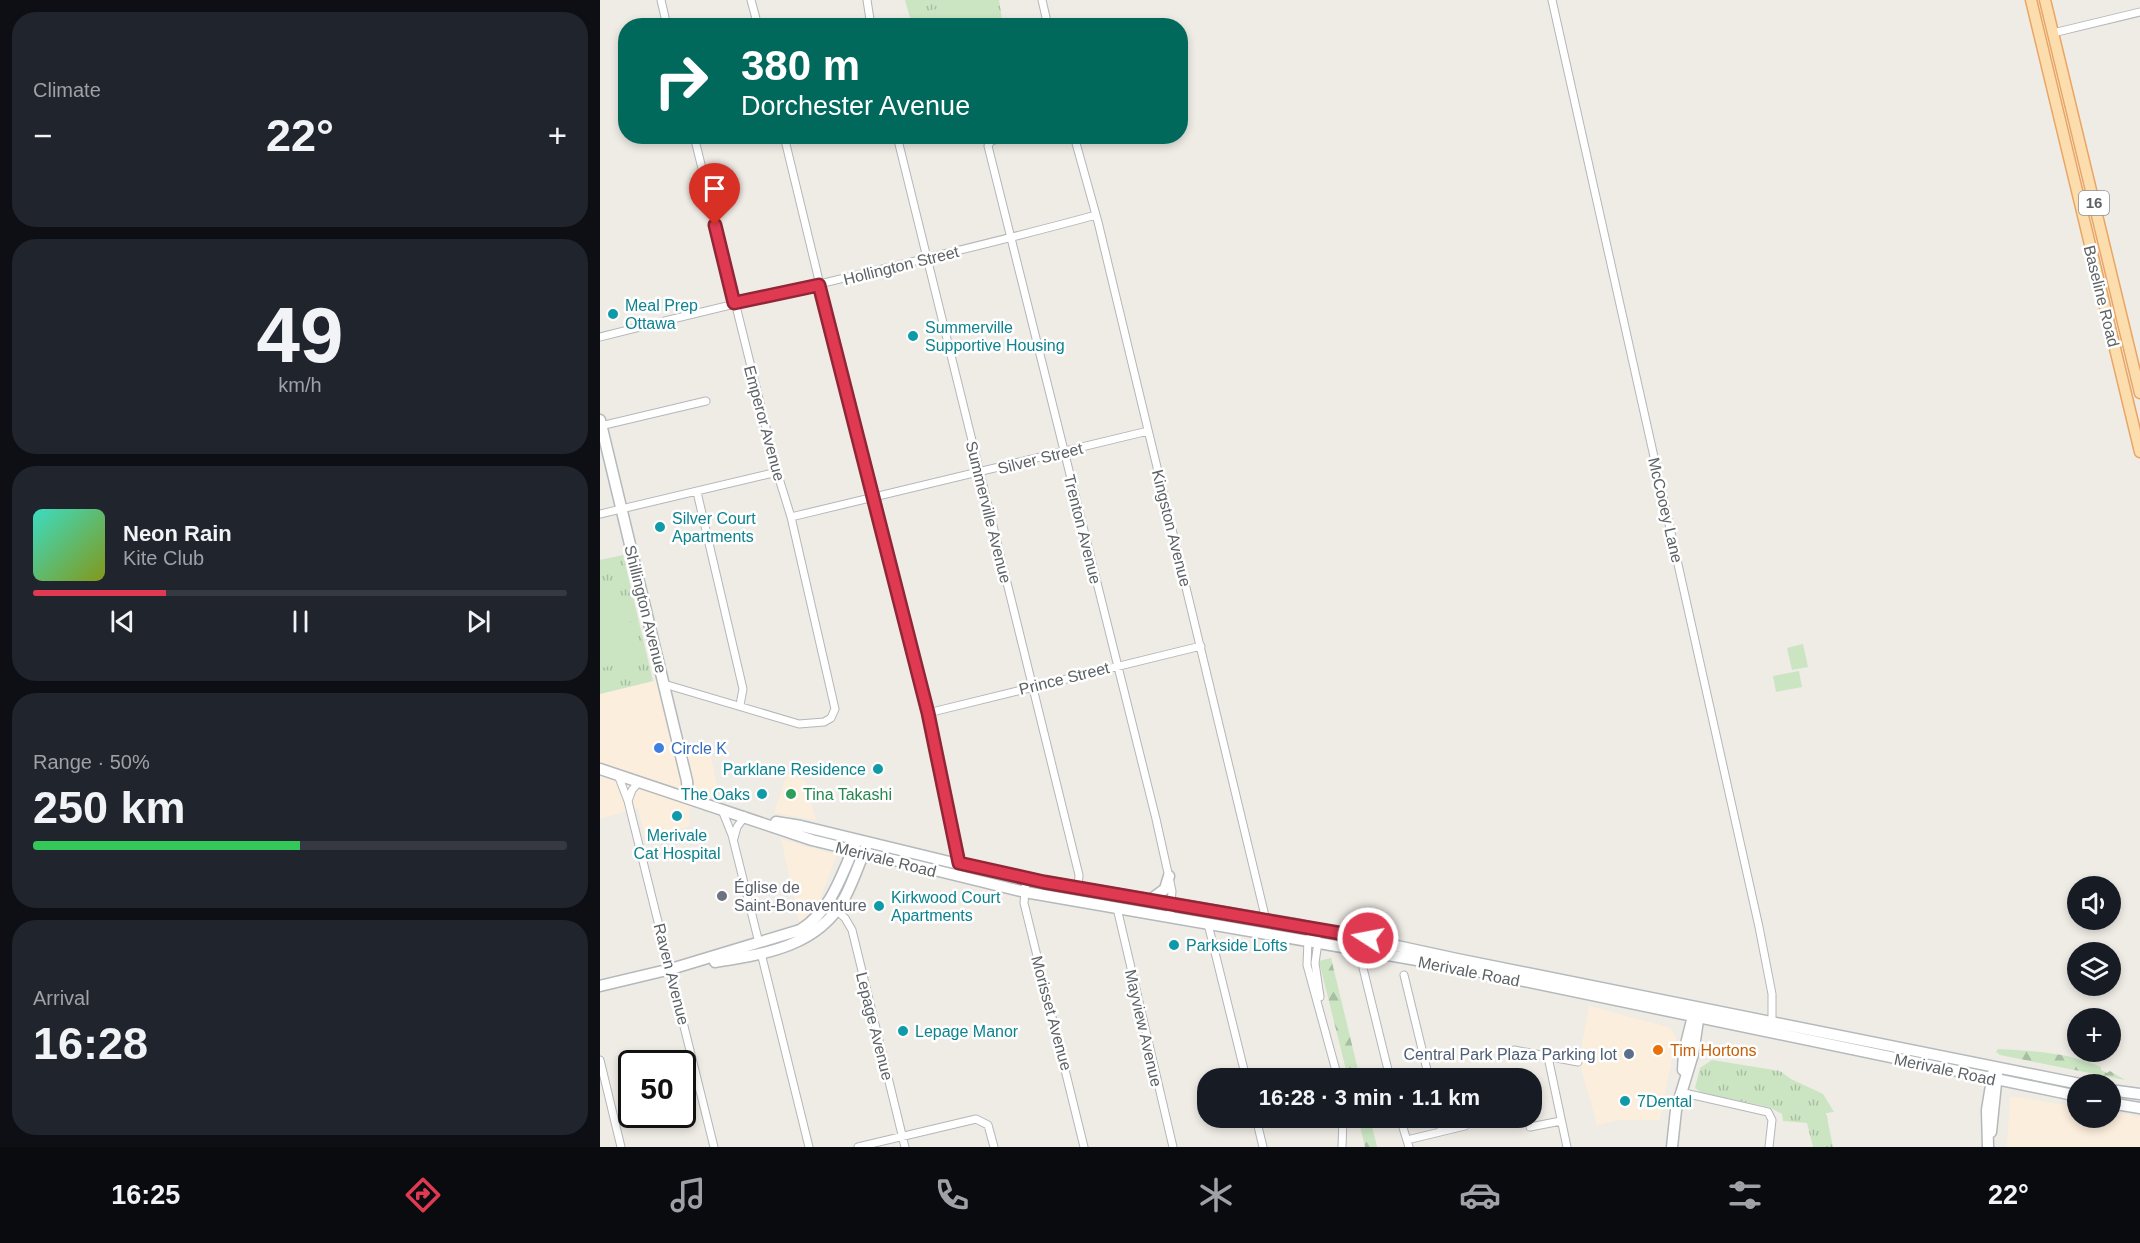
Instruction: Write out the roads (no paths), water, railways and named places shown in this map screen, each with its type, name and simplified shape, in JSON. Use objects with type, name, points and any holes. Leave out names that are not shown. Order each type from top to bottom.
[{"type":"main road","name":"Baseline Road","points":[[2031,0],[2140,452]]},
{"type":"main road","name":"Baseline Road","points":[[2045,0],[2138,371],[2140,393]]},
{"type":"main road","name":"Shillington Avenue","points":[[600,424],[687,781],[688,798]]},
{"type":"main road","name":"Merivale Road","points":[[600,769],[758,820],[796,835],[1025,892],[1457,967],[2067,1094]]},
{"type":"main road","name":"Merivale Road","points":[[758,820],[801,826],[1026,879],[1315,928],[2067,1081]]},
{"type":"main road","points":[[600,986],[806,939],[836,910],[858,852],[858,839]]},
{"type":"main road","points":[[760,948],[813,921],[831,898],[858,852],[869,842]]},
{"type":"main road","points":[[1150,900],[1165,889],[1169,876]]},
{"type":"main road","points":[[1025,892],[1073,893],[1078,888]]},
{"type":"main road","points":[[1672,1147],[1674,1120],[1681,1087],[1693,1054],[1698,1006]]},
{"type":"main road","points":[[1989,1147],[1987,1110],[1996,1067]]},
{"type":"main road","points":[[2121,1091],[2140,1094]]},
{"type":"main road","points":[[2121,1105],[2140,1108]]},
{"type":"street","points":[[660,0],[665,18]]},
{"type":"street","points":[[752,0],[756,18]]},
{"type":"street","points":[[867,0],[870,18]]},
{"type":"street","points":[[1042,0],[1046,18]]},
{"type":"street","name":"McCooey Lane","points":[[1552,0],[1756,916],[1772,994],[1772,1021]]},
{"type":"street","points":[[2053,33],[2140,12]]},
{"type":"street","name":"Emperor Avenue","points":[[696,144],[777,472],[791,517],[834,709],[831,718],[807,725],[740,705]]},
{"type":"street","points":[[786,144],[819,285],[928,713],[959,863]]},
{"type":"street","name":"Summerville Avenue","points":[[899,144],[1080,875],[1078,888]]},
{"type":"street","name":"Trenton Avenue","points":[[989,144],[1169,876],[1172,904],[1170,917]]},
{"type":"street","name":"Kingston Avenue","points":[[1076,144],[1096,215],[1266,920]]},
{"type":"street","name":"Hollington Street","points":[[600,337],[1012,238],[1096,215]]},
{"type":"street","points":[[600,424],[706,401]]},
{"type":"street","name":"Silver Street","points":[[791,517],[1148,431]]},
{"type":"street","points":[[600,514],[777,472]]},
{"type":"street","points":[[664,684],[740,705],[742,689],[697,492]]},
{"type":"street","name":"Prince Street","points":[[928,713],[1201,646]]},
{"type":"street","name":"Raven Avenue","points":[[618,775],[628,801],[714,1147]]},
{"type":"street","points":[[628,801],[632,790],[639,782]]},
{"type":"street","points":[[721,808],[734,841],[809,1147]]},
{"type":"street","points":[[734,841],[737,826],[745,816]]},
{"type":"street","name":"Morisset Avenue","points":[[1026,879],[1024,903],[1084,1147]]},
{"type":"street","name":"Mayview Avenue","points":[[1117,908],[1173,1147]]},
{"type":"street","name":"Lepage Avenue","points":[[836,910],[845,918],[852,930],[905,1147]]},
{"type":"street","points":[[1208,924],[1244,1068]]},
{"type":"street","points":[[1315,928],[1313,941],[1321,1009],[1336,1068]]},
{"type":"street","points":[[1363,968],[1388,1068]]},
{"type":"street","points":[[1404,975],[1427,1068]]},
{"type":"street","points":[[1514,1050],[1578,1062]]},
{"type":"street","points":[[1548,1057],[1567,1147]]},
{"type":"street","points":[[600,1060],[621,1147]]},
{"type":"street","points":[[1681,1087],[1768,1112],[1772,1120],[1769,1147]]},
{"type":"street","points":[[858,1147],[976,1119],[988,1125],[994,1147]]},
{"type":"street","points":[[1542,1125],[1561,1121]]},
{"type":"street","points":[[1258,1128],[1263,1147]]},
{"type":"street","points":[[1342,1147],[1343,1128]]},
{"type":"street","points":[[1403,1128],[1408,1144],[1456,1128]]},
{"type":"place","name":"Meal Prep Ottawa","points":[[613,314]]},
{"type":"place","name":"Summerville Supportive Housing","points":[[913,336]]},
{"type":"place","name":"Silver Court Apartments","points":[[660,527]]},
{"type":"place","name":"Circle K","points":[[659,748]]},
{"type":"place","name":"Parklane Residence","points":[[878,769]]},
{"type":"place","name":"The Oaks","points":[[762,794]]},
{"type":"place","name":"Tina Takashi","points":[[791,794]]},
{"type":"place","name":"Merivale Cat Hospital","points":[[677,816]]},
{"type":"place","name":"Église de Saint-Bonaventure","points":[[722,896]]},
{"type":"place","name":"Kirkwood Court Apartments","points":[[879,906]]},
{"type":"place","name":"Parkside Lofts","points":[[1174,945]]},
{"type":"place","name":"Lepage Manor","points":[[903,1031]]},
{"type":"place","name":"Tim Hortons","points":[[1658,1050]]},
{"type":"place","name":"Central Park Plaza Parking lot","points":[[1629,1054]]},
{"type":"place","name":"7Dental","points":[[1625,1101]]}]
